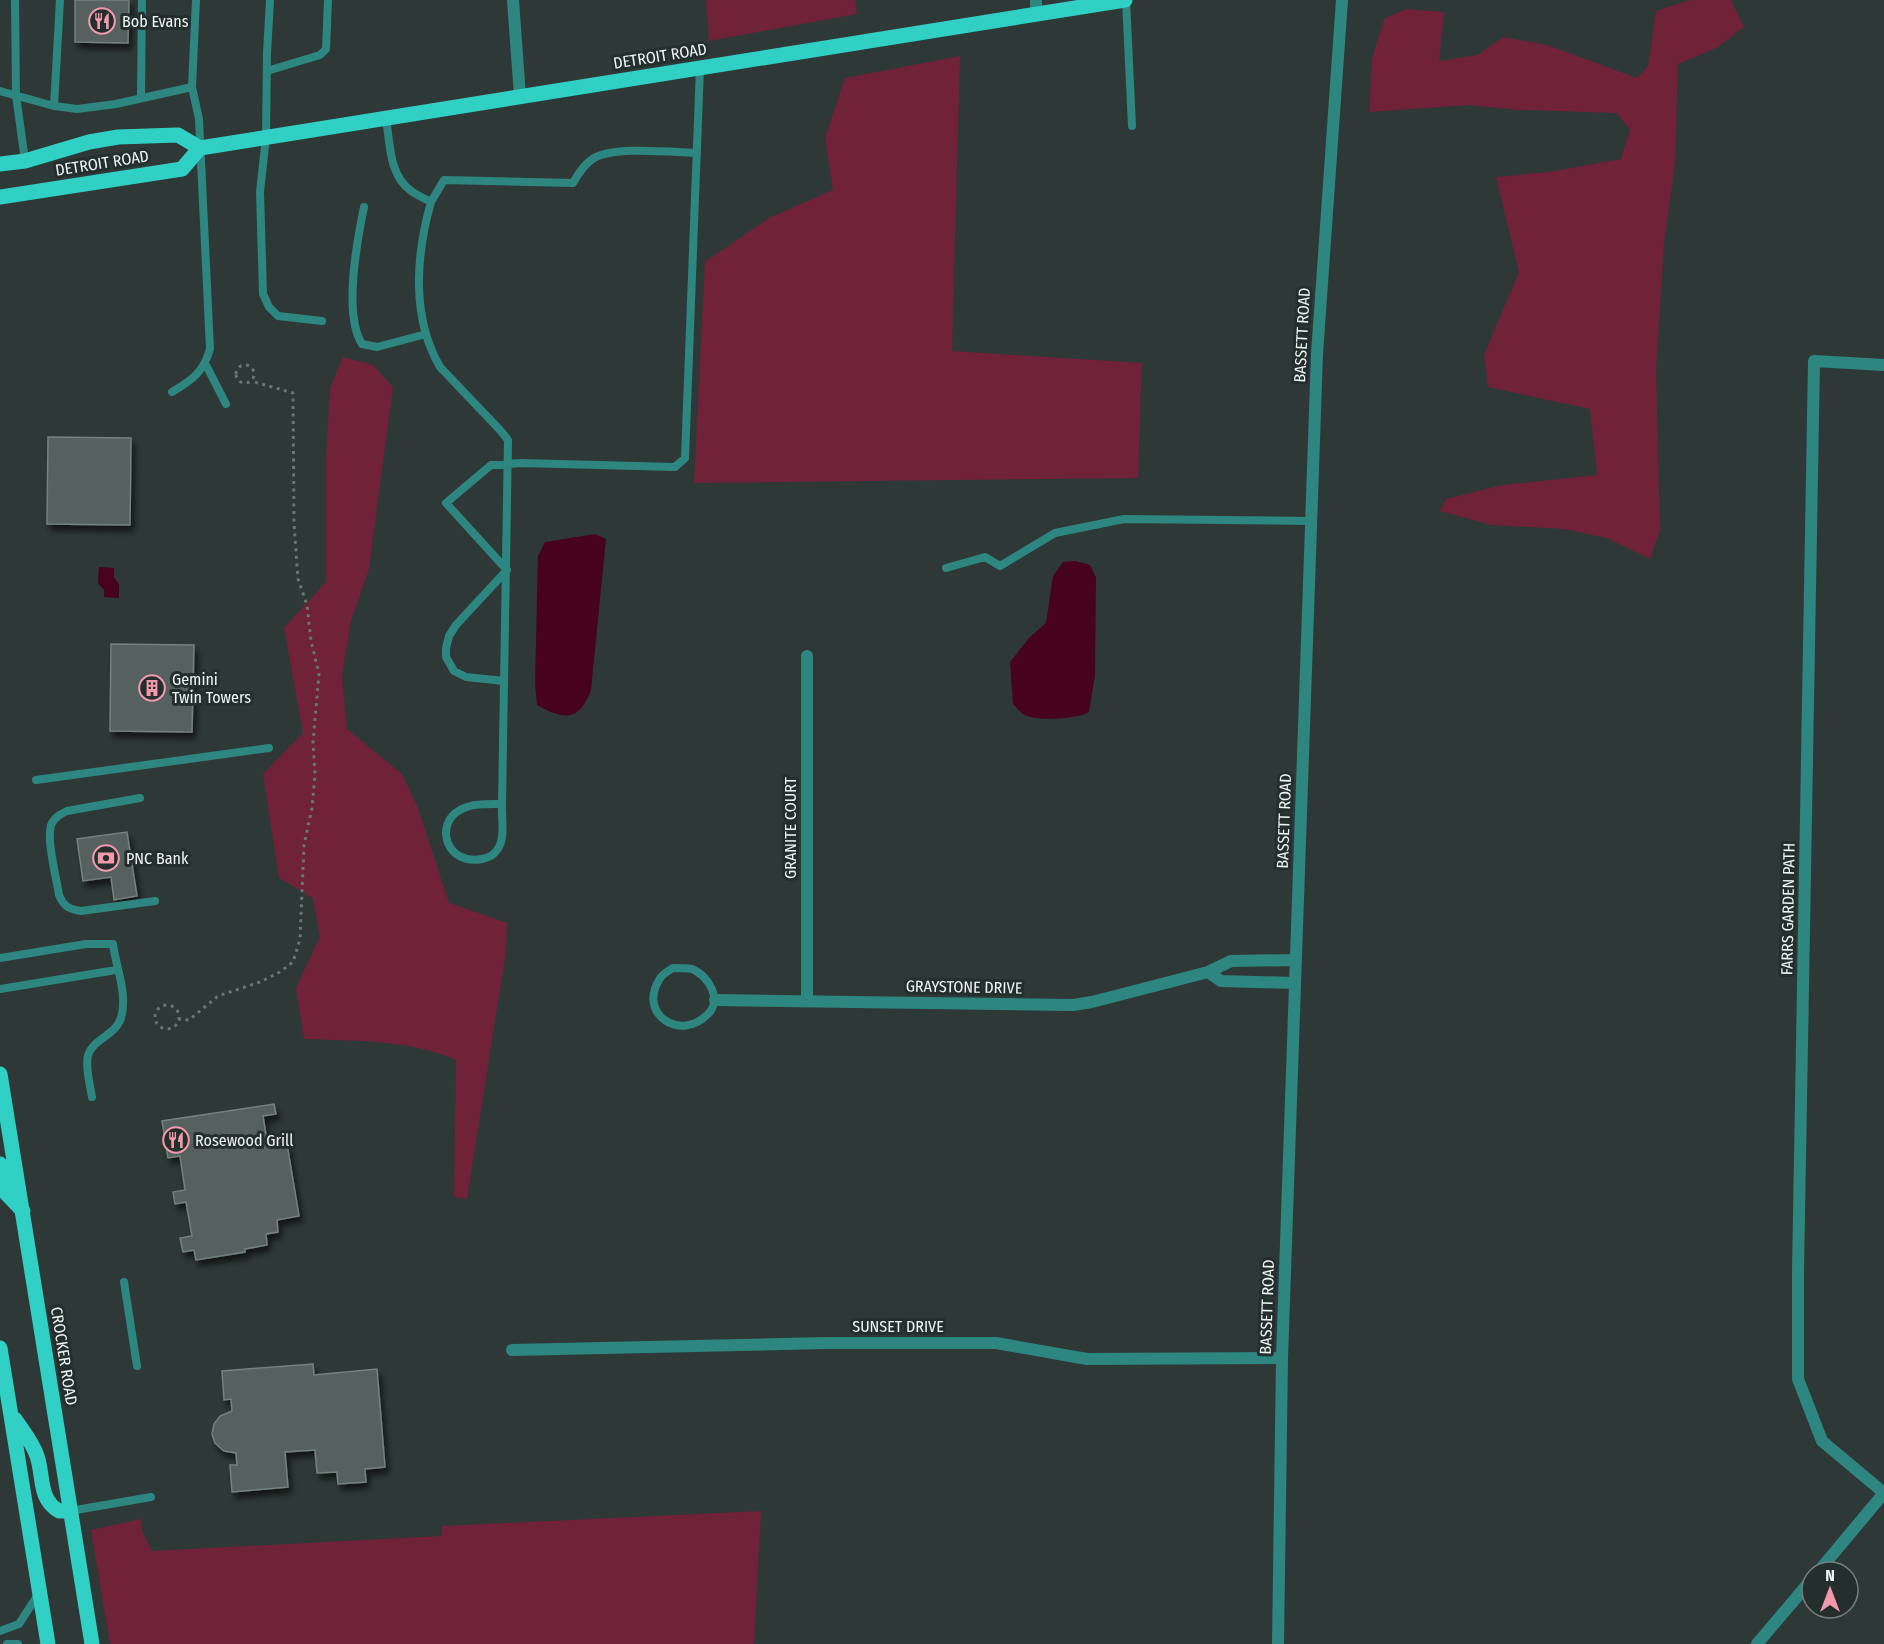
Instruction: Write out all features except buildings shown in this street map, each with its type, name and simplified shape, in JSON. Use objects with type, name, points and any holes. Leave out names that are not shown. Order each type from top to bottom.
[{"type":"main road","name":"DETROIT ROAD","points":[[0,197],[182,169],[200,148],[700,68],[1036,7],[1126,0]]},
{"type":"main road","name":"DETROIT ROAD","points":[[0,164],[25,161],[89,142],[118,137],[178,135],[200,148]]},
{"type":"main road","name":"CROCKER ROAD","points":[[0,1074],[92,1644]]},
{"type":"main road","points":[[0,1164],[4,1192],[23,1211]]},
{"type":"main road","points":[[1,1356],[48,1644]]},
{"type":"main road","points":[[10,1412],[37,1455],[43,1489],[49,1504],[59,1511],[70,1511]]},
{"type":"street","points":[[513,0],[520,96]]},
{"type":"street","name":"BASSETT ROAD","points":[[1278,1644],[1282,1358],[1317,354],[1342,0]]},
{"type":"street","name":"FARRS GARDEN PATH","points":[[1884,365],[1814,362],[1798,1258],[1798,1379],[1822,1441],[1884,1493]]},
{"type":"street","name":"GRANITE COURT","points":[[807,656],[807,1001]]},
{"type":"street","name":"GRAYSTONE DRIVE","points":[[714,1000],[1073,1005],[1208,972],[1231,961],[1296,960]]},
{"type":"street","points":[[1208,972],[1221,981],[1295,983]]},
{"type":"street","name":"SUNSET DRIVE","points":[[512,1350],[826,1343],[996,1343],[1087,1359],[1282,1358]]},
{"type":"street","points":[[1828,1560],[1884,1493]]},
{"type":"street","points":[[1757,1644],[1800,1593]]},
{"type":"lane","points":[[15,0],[16,95],[25,161]]},
{"type":"lane","points":[[54,106],[60,0]]},
{"type":"lane","points":[[141,97],[142,0]]},
{"type":"lane","points":[[172,392],[188,382],[206,365],[210,349],[199,119],[192,87],[196,0]]},
{"type":"lane","points":[[270,0],[266,137],[260,192],[262,294],[269,307],[278,316],[322,321]]},
{"type":"lane","points":[[267,71],[320,55],[326,49],[328,0]]},
{"type":"lane","points":[[1126,0],[1132,126]]},
{"type":"lane","points":[[507,570],[446,503],[491,465],[508,463],[675,467],[685,458],[700,68]]},
{"type":"lane","points":[[0,91],[54,106],[77,109],[95,108],[192,87]]},
{"type":"lane","points":[[386,119],[393,163],[402,183],[431,202]]},
{"type":"lane","points":[[501,804],[480,805],[459,810],[451,819],[447,829],[447,842],[452,852],[461,858],[473,861],[488,858],[498,850],[501,841],[508,440],[440,367],[426,334],[418,282],[423,230],[431,202],[444,180],[573,183],[581,169],[592,159],[605,153],[623,151],[696,153]]},
{"type":"lane","points":[[364,207],[356,247],[353,304],[357,335],[362,344],[377,347],[426,334]]},
{"type":"lane","points":[[206,365],[226,404]]},
{"type":"lane","points":[[946,568],[985,557],[1000,566],[1055,533],[1124,519],[1311,521]]},
{"type":"lane","points":[[504,681],[466,677],[454,671],[446,657],[446,648],[449,636],[456,625],[507,570]]},
{"type":"lane","points":[[36,780],[269,748]]},
{"type":"lane","points":[[140,798],[59,814],[51,825],[51,840],[62,903],[69,909],[81,911],[155,901]]},
{"type":"lane","points":[[0,958],[86,944],[113,944],[123,1002],[121,1019],[111,1034],[94,1045],[88,1057],[92,1097]]},
{"type":"lane","points":[[673,968],[690,969],[699,973],[711,986],[714,1000],[710,1013],[695,1024],[676,1027],[663,1021],[655,1009],[653,994],[659,978],[673,968]]},
{"type":"lane","points":[[0,989],[117,970]]},
{"type":"lane","points":[[124,1282],[137,1366]]},
{"type":"lane","points":[[70,1511],[152,1497]]},
{"type":"lane","points":[[0,1631],[19,1624],[39,1592]]},
{"type":"lane","points":[[7,1644],[18,1644]]},
{"type":"path","points":[[178,1019],[189,1020],[218,996],[260,982],[280,972],[293,962],[300,939],[304,845],[312,808],[315,776],[313,724],[319,674],[311,641],[307,605],[298,579],[294,524],[293,393],[251,381],[246,383],[240,381],[236,374],[238,368],[244,365],[252,368],[254,373],[251,381]]},
{"type":"path","points":[[168,1005],[175,1008],[178,1019],[174,1026],[163,1028],[157,1024],[156,1012],[161,1006],[168,1005]]},
{"type":"shaded area","points":[[706,0],[855,0],[857,14],[709,41]]},
{"type":"shaded area","points":[[1690,0],[1731,0],[1744,27],[1716,48],[1678,64],[1675,163],[1664,244],[1656,369],[1660,530],[1650,559],[1607,538],[1564,529],[1491,525],[1440,511],[1446,499],[1502,485],[1597,475],[1590,409],[1488,387],[1484,355],[1519,272],[1496,177],[1549,172],[1621,159],[1630,130],[1617,113],[1520,110],[1469,105],[1369,112],[1372,59],[1384,19],[1406,9],[1444,12],[1439,61],[1478,55],[1503,37],[1547,45],[1637,78],[1648,66],[1656,11]]},
{"type":"shaded area","points":[[960,56],[952,351],[1142,363],[1138,478],[694,483],[705,262],[769,218],[833,190],[825,138],[845,78]]},
{"type":"shaded area","points":[[343,357],[373,365],[393,387],[369,569],[351,621],[342,676],[347,729],[402,774],[418,808],[449,903],[507,923],[506,952],[467,1199],[454,1197],[456,1060],[438,1053],[400,1045],[304,1039],[296,988],[320,936],[313,898],[279,878],[263,774],[303,733],[284,628],[326,582],[326,457],[330,388]]},
{"type":"shaded area","points":[[595,534],[606,539],[591,690],[576,713],[563,715],[537,705],[535,684],[538,556],[545,542]]},
{"type":"shaded area","points":[[1075,561],[1090,565],[1096,577],[1095,675],[1089,712],[1056,719],[1029,716],[1023,714],[1013,704],[1010,662],[1029,638],[1046,623],[1053,576],[1063,562]]},
{"type":"shaded area","points":[[99,567],[114,568],[114,577],[119,584],[119,598],[104,597],[104,590],[98,583]]},
{"type":"shaded area","points":[[761,1511],[754,1644],[110,1644],[91,1530],[141,1519],[142,1531],[152,1551],[441,1536],[442,1526]]},
{"type":"place","name":"Bob Evans","points":[[102,21]]},
{"type":"place","name":"Gemini Twin Towers","points":[[152,688]]},
{"type":"place","name":"PNC Bank","points":[[106,858]]},
{"type":"place","name":"Rosewood Grill","points":[[176,1140]]}]
